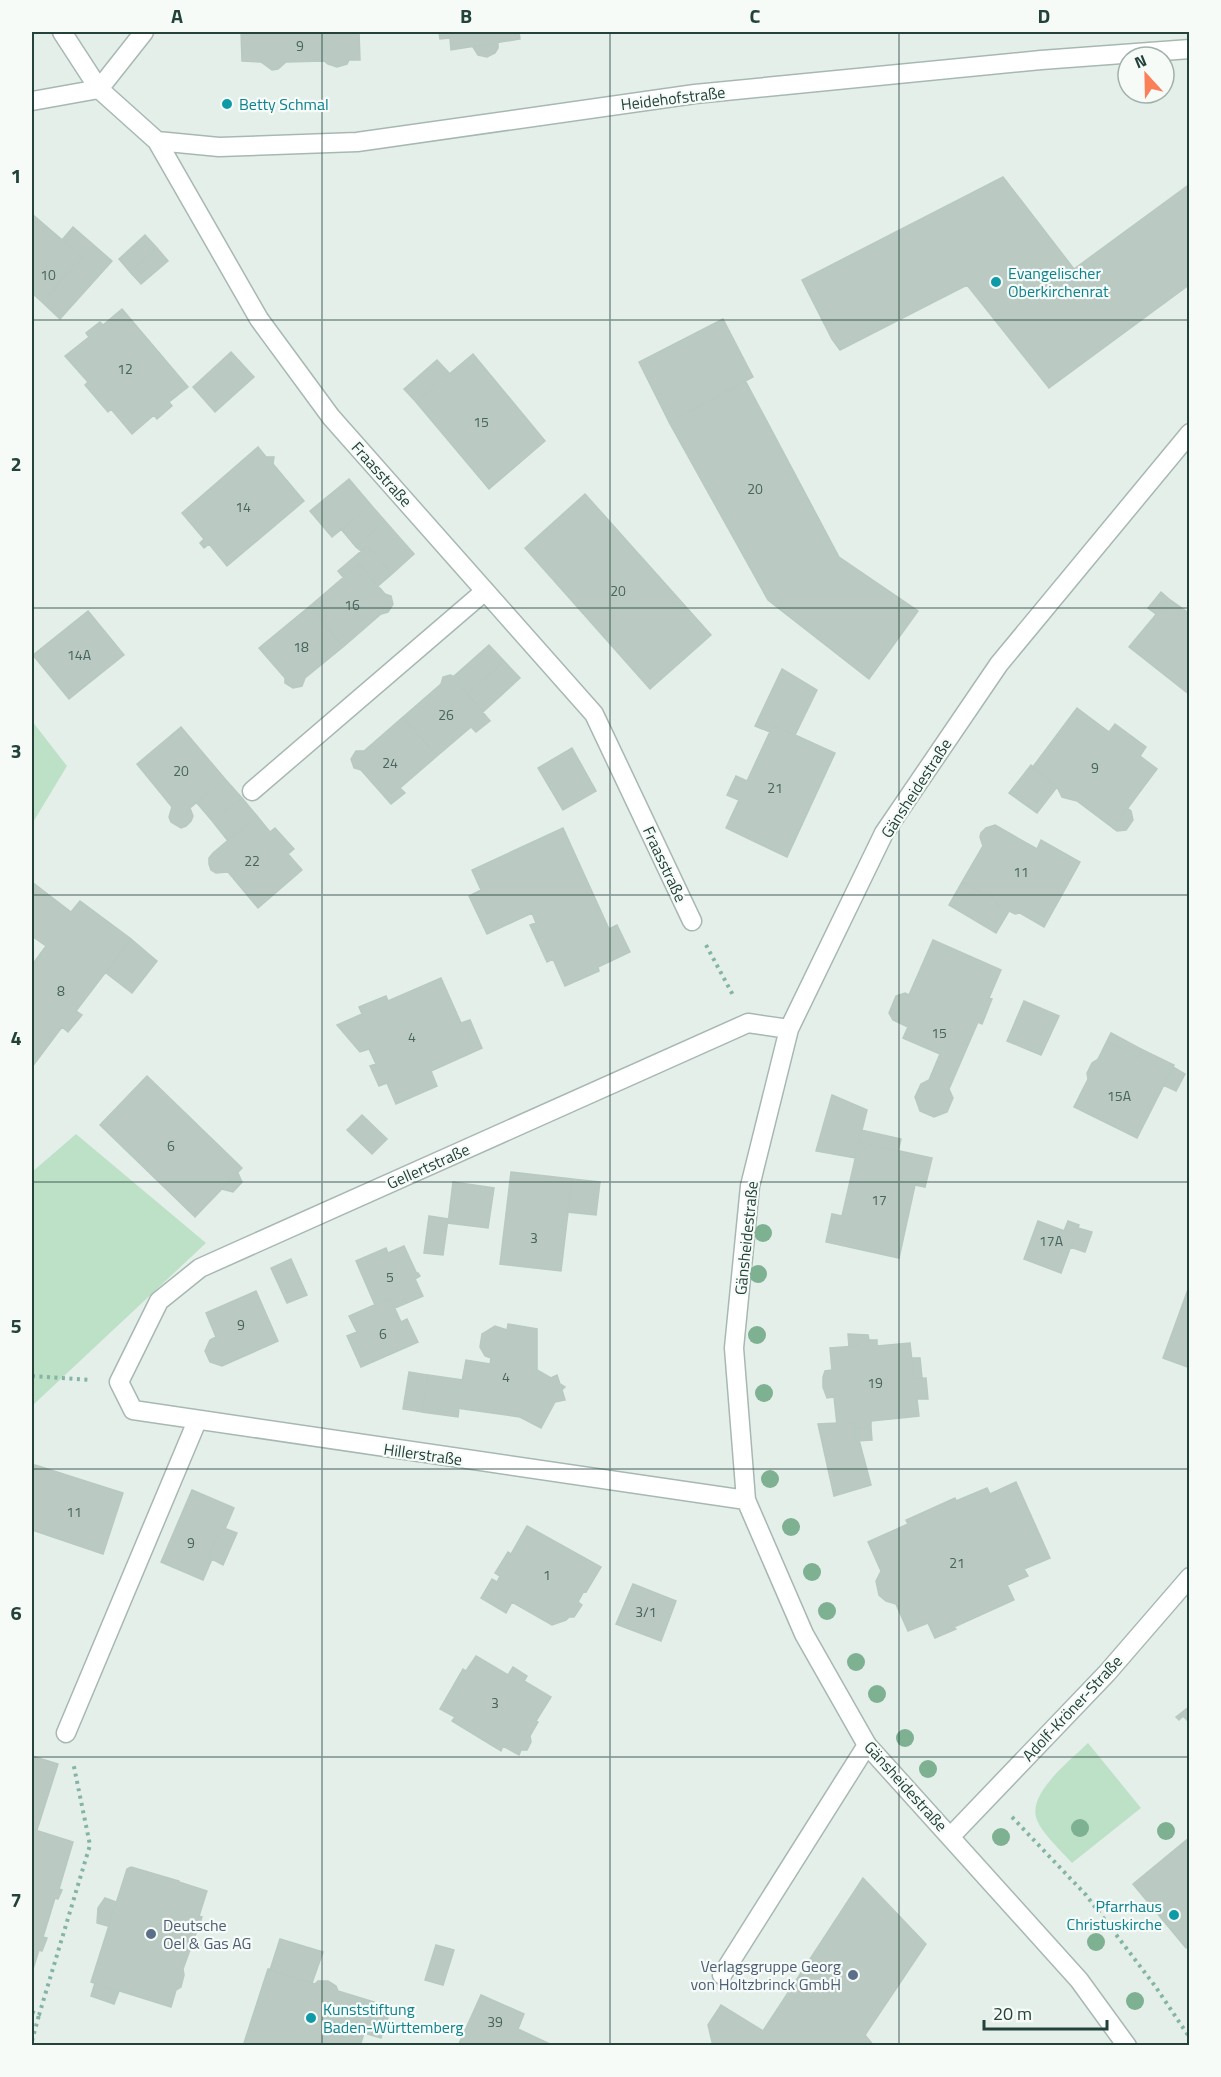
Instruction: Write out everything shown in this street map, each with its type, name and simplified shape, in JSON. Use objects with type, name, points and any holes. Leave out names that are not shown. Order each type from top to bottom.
[{"type":"street","name":"Fraasstraße","points":[[62,32],[99,89],[157,141],[259,319],[331,417],[594,714],[692,921]]},
{"type":"street","points":[[32,101],[99,89],[144,32]]},
{"type":"street","name":"Heidehofstraße","points":[[157,141],[219,147],[357,142],[695,94],[1029,61],[1190,49]]},
{"type":"street","name":"Gänsheidestraße","points":[[1127,2046],[1080,1980],[867,1745],[804,1634],[746,1500],[734,1348],[750,1186],[789,1029],[884,833],[999,664],[1190,433]]},
{"type":"street","points":[[252,791],[485,591]]},
{"type":"street","points":[[748,1023],[789,1029]]},
{"type":"street","name":"Gellertstraße","points":[[119,1382],[159,1300],[200,1268],[748,1023]]},
{"type":"street","name":"Hillerstraße","points":[[119,1382],[133,1410],[746,1500]]},
{"type":"street","points":[[66,1732],[197,1421]]},
{"type":"street","name":"Adolf-Kröner-Straße","points":[[951,1836],[1107,1673],[1190,1577]]},
{"type":"street","points":[[722,1975],[867,1745]]},
{"type":"path","points":[[692,921],[748,1023]]},
{"type":"path","points":[[32,1376],[119,1382]]},
{"type":"path","points":[[32,2041],[90,1845],[66,1732]]},
{"type":"path","points":[[990,1795],[1086,1895],[1155,1986],[1190,2038]]},
{"type":"path","points":[[32,2012],[39,2014]]},
{"type":"green space","points":[[32,721],[67,766],[32,824]]},
{"type":"green space","points":[[76,1134],[206,1243],[32,1406],[32,1172]]},
{"type":"green space","points":[[1088,1743],[1141,1808],[1072,1863],[1043,1830],[1037,1820],[1035,1810],[1038,1799],[1052,1778]]},
{"type":"building","points":[[241,32],[359,32],[360,60],[349,60],[347,64],[337,67],[324,61],[286,62],[278,69],[272,70],[261,62],[242,61]]},
{"type":"building","points":[[439,32],[519,32],[520,39],[451,50],[450,38],[440,39]]},
{"type":"building","points":[[498,43],[495,53],[487,57],[478,55],[473,47]]},
{"type":"building","name":"Evangelischer Oberkirchenrat","points":[[1003,177],[1074,269],[1190,184],[1190,284],[1049,388],[967,285],[840,350],[802,280]]},
{"type":"building","points":[[32,214],[82,257],[42,302],[32,293]]},
{"type":"building","points":[[73,227],[112,261],[60,319],[42,302],[82,257],[62,240]]},
{"type":"building","points":[[145,235],[157,248],[130,272],[119,259]]},
{"type":"building","points":[[157,248],[168,261],[141,284],[130,272]]},
{"type":"building","points":[[122,309],[188,387],[169,402],[172,406],[157,419],[154,415],[132,434],[111,409],[108,412],[85,385],[88,382],[65,356],[89,337],[86,333],[100,322],[103,325]]},
{"type":"building","points":[[723,319],[753,377],[669,422],[639,362]]},
{"type":"building","points":[[231,352],[254,377],[215,412],[193,387]]},
{"type":"building","points":[[473,354],[545,441],[489,489],[416,402]]},
{"type":"building","points":[[437,360],[449,373],[416,402],[404,389]]},
{"type":"building","points":[[746,382],[839,557],[918,611],[869,679],[768,600],[669,422]]},
{"type":"building","points":[[258,447],[266,457],[274,457],[273,464],[304,501],[227,566],[209,544],[204,548],[200,543],[204,539],[182,513]]},
{"type":"building","points":[[349,479],[371,505],[332,537],[310,511]]},
{"type":"building","points":[[585,494],[711,635],[650,689],[525,548]]},
{"type":"building","points":[[371,505],[385,521],[356,547],[341,529]]},
{"type":"building","points":[[385,521],[414,554],[392,574],[367,546],[361,551],[356,547]]},
{"type":"building","points":[[367,546],[392,574],[378,586],[359,564],[343,577],[338,571]]},
{"type":"building","points":[[359,564],[385,594],[391,596],[393,604],[388,612],[381,614],[343,647],[310,606]]},
{"type":"building","points":[[1161,592],[1169,599],[1156,614],[1148,608]]},
{"type":"building","points":[[1169,599],[1190,614],[1190,695],[1129,647]]},
{"type":"building","points":[[310,606],[343,647],[305,678],[302,686],[293,688],[285,683],[285,678],[259,648]]},
{"type":"building","points":[[88,611],[124,655],[69,699],[33,655]]},
{"type":"building","points":[[489,645],[504,661],[467,694],[460,685],[460,679],[454,676]]},
{"type":"building","points":[[504,661],[520,678],[483,712],[467,694]]},
{"type":"building","points":[[782,669],[817,690],[795,735],[773,725],[770,732],[755,726]]},
{"type":"building","points":[[450,675],[460,679],[460,685],[490,721],[476,732],[471,727],[437,756],[403,717],[441,684],[443,677]]},
{"type":"building","points":[[1077,708],[1109,732],[1115,724],[1146,747],[1140,756],[1157,769],[1113,828],[1077,801],[1062,797],[1057,787],[1032,768]]},
{"type":"building","points":[[403,717],[437,756],[400,788],[405,793],[391,804],[361,770],[354,768],[351,759],[356,751],[364,751]]},
{"type":"building","points":[[773,725],[835,753],[787,857],[726,828],[739,800],[727,795],[736,776],[747,781]]},
{"type":"building","points":[[181,727],[225,779],[190,808],[193,816],[191,821],[181,828],[171,822],[169,817],[172,807],[137,764]]},
{"type":"building","points":[[572,748],[596,791],[563,810],[538,768]]},
{"type":"building","points":[[1031,765],[1057,787],[1037,813],[1009,793]]},
{"type":"building","points":[[225,779],[242,798],[213,822],[197,803]]},
{"type":"building","points":[[242,798],[257,816],[228,841],[213,822]]},
{"type":"building","points":[[1127,808],[1131,811],[1133,820],[1126,830],[1117,831],[1113,828]]},
{"type":"building","points":[[257,816],[270,832],[275,828],[294,849],[288,854],[302,870],[258,908],[228,872],[216,873],[211,870],[209,864],[209,858],[213,853]]},
{"type":"building","points":[[995,825],[1037,849],[1041,840],[1080,862],[1044,927],[1020,913],[1015,914],[999,906],[996,900],[962,882],[983,846],[981,833],[986,828]]},
{"type":"building","points":[[563,828],[609,929],[617,925],[630,952],[598,967],[599,971],[565,986],[553,959],[547,962],[530,925],[536,923],[532,913],[487,934],[469,896],[481,890],[472,870]]},
{"type":"building","points":[[32,882],[71,912],[80,901],[131,939],[76,1011],[82,1015],[68,1032],[62,1027],[32,1067],[32,965],[46,946],[32,936]]},
{"type":"building","points":[[962,882],[996,900],[999,906],[1009,911],[996,933],[949,905]]},
{"type":"building","points":[[131,939],[157,961],[132,993],[105,972]]},
{"type":"building","points":[[933,940],[1001,970],[989,998],[992,999],[982,1024],[978,1022],[949,1089],[953,1098],[947,1112],[934,1117],[920,1111],[915,1097],[921,1084],[929,1080],[940,1054],[903,1038],[908,1027],[893,1020],[889,1013],[896,996],[905,993],[909,995]]},
{"type":"building","points":[[441,978],[461,1023],[470,1020],[482,1048],[431,1071],[437,1086],[396,1104],[387,1083],[379,1086],[370,1066],[376,1064],[369,1049],[360,1052],[337,1025],[362,1014],[359,1007],[386,996],[388,1001]]},
{"type":"building","points":[[1024,1001],[1059,1016],[1041,1055],[1007,1041]]},
{"type":"building","points":[[1111,1033],[1143,1050],[1139,1058],[1107,1041]]},
{"type":"building","points":[[1107,1041],[1139,1058],[1143,1050],[1174,1065],[1137,1138],[1074,1107],[1088,1079],[1087,1073],[1092,1063],[1098,1059]]},
{"type":"building","points":[[1173,1067],[1185,1074],[1176,1091],[1163,1085]]},
{"type":"building","points":[[147,1076],[242,1168],[195,1217],[100,1125]]},
{"type":"building","points":[[832,1095],[867,1110],[855,1158],[816,1151]]},
{"type":"building","points":[[362,1115],[387,1139],[372,1154],[347,1130]]},
{"type":"building","points":[[861,1130],[901,1139],[898,1151],[859,1142]]},
{"type":"building","points":[[859,1142],[932,1158],[925,1187],[915,1185],[899,1258],[826,1242],[832,1214],[842,1216]]},
{"type":"building","points":[[511,1172],[572,1179],[561,1271],[500,1264]]},
{"type":"building","points":[[238,1173],[242,1182],[233,1192],[222,1189]]},
{"type":"building","points":[[572,1179],[600,1182],[596,1215],[567,1212]]},
{"type":"building","points":[[453,1182],[494,1188],[488,1228],[448,1223]]},
{"type":"building","points":[[429,1216],[448,1219],[443,1255],[424,1253]]},
{"type":"building","points":[[1038,1221],[1075,1235],[1061,1273],[1024,1259]]},
{"type":"building","points":[[1068,1221],[1079,1225],[1078,1228],[1092,1232],[1085,1252],[1070,1247],[1075,1235],[1064,1231]]},
{"type":"building","points":[[404,1246],[420,1276],[415,1279],[423,1296],[395,1308],[390,1298],[375,1305],[356,1261],[386,1248],[388,1253]]},
{"type":"building","points":[[291,1259],[307,1295],[287,1303],[271,1268]]},
{"type":"building","points":[[1190,1284],[1190,1368],[1163,1358]]},
{"type":"building","points":[[256,1291],[278,1341],[222,1366],[210,1362],[205,1351],[210,1340],[216,1337],[206,1313]]},
{"type":"building","points":[[390,1298],[401,1322],[407,1319],[418,1342],[361,1367],[347,1336],[357,1332],[349,1316]]},
{"type":"building","points":[[508,1324],[537,1329],[537,1370],[551,1378],[557,1375],[560,1384],[565,1387],[562,1390],[565,1400],[555,1402],[541,1428],[520,1417],[457,1408],[466,1360],[490,1364],[491,1358],[485,1356],[480,1347],[482,1334],[495,1326],[507,1330]]},
{"type":"building","points":[[848,1334],[868,1335],[869,1340],[856,1341],[857,1346],[849,1347]]},
{"type":"building","points":[[877,1340],[877,1346],[910,1343],[914,1379],[926,1378],[928,1399],[917,1399],[919,1416],[871,1421],[871,1427],[855,1428],[855,1423],[837,1425],[834,1397],[827,1398],[823,1387],[825,1371],[832,1370],[830,1348],[857,1346],[856,1341]]},
{"type":"building","points":[[912,1358],[920,1358],[922,1378],[914,1379]]},
{"type":"building","points":[[409,1372],[428,1375],[422,1412],[403,1409]]},
{"type":"building","points":[[428,1375],[462,1380],[457,1408],[459,1408],[458,1417],[422,1412]]},
{"type":"building","points":[[837,1423],[837,1425],[855,1423],[856,1441],[859,1440],[871,1485],[834,1496],[818,1424]]},
{"type":"building","points":[[871,1427],[872,1440],[856,1441],[855,1428]]},
{"type":"building","points":[[35,1465],[123,1493],[103,1554],[32,1530],[32,1476]]},
{"type":"building","points":[[1016,1482],[1050,1558],[1024,1569],[1028,1576],[1007,1585],[1014,1600],[935,1638],[928,1623],[908,1631],[896,1604],[886,1601],[879,1595],[876,1581],[881,1571],[868,1542],[908,1524],[906,1520],[955,1498],[956,1501],[987,1488],[990,1494]]},
{"type":"building","points":[[192,1490],[234,1508],[225,1529],[221,1527],[208,1557],[212,1559],[203,1580],[161,1562]]},
{"type":"building","points":[[527,1526],[601,1567],[578,1602],[582,1605],[574,1617],[552,1625],[512,1602],[506,1613],[481,1598],[492,1579],[497,1582],[500,1576],[495,1573],[508,1552],[511,1554]]},
{"type":"building","points":[[221,1527],[237,1533],[223,1565],[208,1557]]},
{"type":"building","points":[[633,1584],[676,1601],[661,1641],[616,1624]]},
{"type":"building","points":[[476,1656],[508,1675],[513,1667],[527,1676],[524,1681],[551,1697],[536,1721],[538,1722],[530,1736],[531,1742],[527,1750],[521,1750],[519,1755],[503,1746],[501,1751],[452,1721],[455,1717],[440,1709],[463,1669],[466,1671]]},
{"type":"building","points":[[1190,1706],[1190,1723],[1183,1716],[1179,1720],[1176,1717]]},
{"type":"building","points":[[32,1756],[58,1764],[37,1830],[32,1829]]},
{"type":"building","points":[[32,1829],[73,1842],[59,1889],[62,1890],[58,1899],[55,1898],[43,1937],[47,1938],[42,1951],[39,1950],[33,1969]]},
{"type":"building","name":"Pfarrhaus Christuskirche","points":[[1190,1837],[1190,1945],[1186,1948],[1133,1884]]},
{"type":"building","name":"Deutsche Oel & Gas AG","points":[[131,1867],[207,1891],[199,1916],[202,1917],[183,1969],[181,1987],[176,1990],[171,2007],[91,1982],[127,1869]]},
{"type":"building","name":"Verlagsgruppe Georg von Holtzbrinck GmbH","points":[[863,1878],[926,1944],[865,2035],[874,2046],[713,2046],[708,2025],[721,2005],[763,2031]]},
{"type":"building","points":[[105,1898],[116,1902],[108,1926],[97,1923],[98,1908]]},
{"type":"building","points":[[280,1939],[323,1952],[312,1983],[270,1970]]},
{"type":"building","points":[[436,1945],[454,1950],[443,1985],[425,1980]]},
{"type":"building","name":"Kunststiftung Baden-Württemberg","points":[[268,1969],[315,1984],[318,1981],[328,1981],[336,1986],[338,1991],[374,2002],[360,2046],[253,2046],[244,2043]]},
{"type":"building","points":[[95,1983],[119,1991],[114,2004],[91,1996]]},
{"type":"building","points":[[481,1995],[524,2014],[518,2029],[554,2046],[458,2046]]},
{"type":"building","points":[[374,2004],[391,2009],[381,2038],[364,2033]]},
{"type":"place","name":"Betty Schmal","points":[[227,104]]},
{"type":"place","name":"Evangelischer Oberkirchenrat","points":[[996,282]]},
{"type":"place","name":"Pfarrhaus Christuskirche","points":[[1174,1915]]},
{"type":"place","name":"Deutsche Oel & Gas AG","points":[[151,1934]]},
{"type":"place","name":"Verlagsgruppe Georg von Holtzbrinck GmbH","points":[[853,1975]]},
{"type":"place","name":"Kunststiftung Baden-Württemberg","points":[[311,2018]]}]
